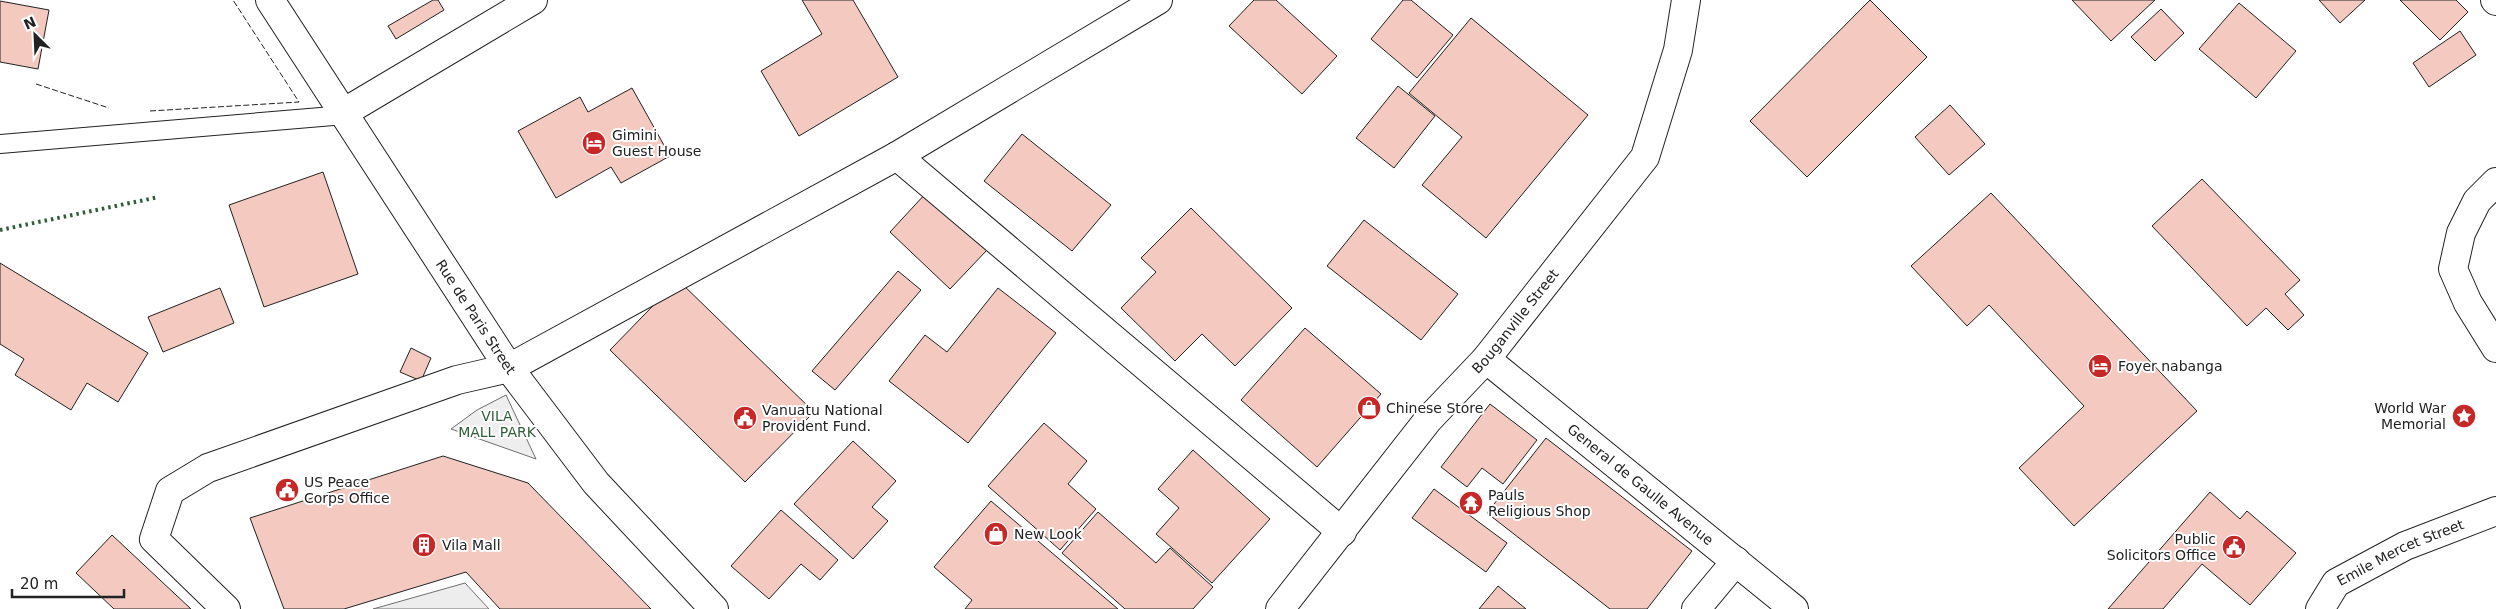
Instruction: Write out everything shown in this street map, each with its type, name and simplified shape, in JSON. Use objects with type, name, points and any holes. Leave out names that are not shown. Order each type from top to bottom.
[{"type":"street","name":"Rue de Paris Street","points":[[270,0],[509,368],[596,483],[714,609]]},
{"type":"street","points":[[344,114],[533,0]]},
{"type":"street","points":[[226,609],[154,538],[170,491],[208,468],[457,380],[509,368],[897,156],[1158,0]]},
{"type":"street","name":"Bouganville Street","points":[[1280,609],[1428,420],[1486,359],[1646,158],[1678,50],[1686,0]]},
{"type":"street","points":[[897,156],[1342,532]]},
{"type":"street","points":[[2496,182],[2477,201],[2461,232],[2453,269],[2468,303],[2496,348]]},
{"type":"street","name":"General de Gaulle Avenue","points":[[1486,359],[1794,609]]},
{"type":"street","name":"Emile Mercet Street","points":[[2320,609],[2336,582],[2406,546],[2496,511]]},
{"type":"street","points":[[1696,609],[1736,561]]},
{"type":"lane","points":[[0,144],[344,114]]},
{"type":"green space","name":"VILA MALL PARK","points":[[506,395],[536,459],[451,429],[477,410]]},
{"type":"shaded area","points":[[465,583],[489,609],[373,609]]},
{"type":"building","points":[[433,0],[438,0],[444,10],[396,39],[388,26]]},
{"type":"building","points":[[802,0],[853,0],[898,77],[799,136],[761,71],[822,34]]},
{"type":"building","points":[[1254,0],[1276,0],[1337,56],[1302,94],[1229,26]]},
{"type":"building","points":[[1403,0],[1411,0],[1453,35],[1417,78],[1371,39]]},
{"type":"building","points":[[1870,0],[1927,57],[1807,177],[1750,121]]},
{"type":"building","points":[[2072,0],[2155,0],[2111,41]]},
{"type":"building","points":[[2319,0],[2365,0],[2340,23]]},
{"type":"building","points":[[2400,0],[2456,0],[2468,12],[2440,40]]},
{"type":"building","points":[[0,1],[49,10],[38,69],[0,62]]},
{"type":"building","points":[[2239,3],[2296,51],[2256,98],[2199,49]]},
{"type":"building","points":[[2161,9],[2184,33],[2155,61],[2131,37]]},
{"type":"building","points":[[1471,18],[1588,115],[1486,238],[1422,185],[1462,137],[1409,93]]},
{"type":"building","points":[[2460,31],[2476,55],[2429,87],[2413,63]]},
{"type":"building","points":[[1398,86],[1435,116],[1394,168],[1356,138]]},
{"type":"building","name":"Gimini Guest House","points":[[632,88],[670,156],[621,183],[611,167],[556,198],[518,131],[580,97],[588,112]]},
{"type":"building","points":[[1950,105],[1985,144],[1949,175],[1915,137]]},
{"type":"building","points":[[1022,134],[1111,205],[1072,251],[984,181]]},
{"type":"building","points":[[323,172],[358,274],[264,307],[229,205]]},
{"type":"building","points":[[2202,179],[2300,280],[2285,294],[2304,315],[2288,330],[2266,308],[2247,326],[2152,226]]},
{"type":"building","points":[[927,192],[988,249],[950,289],[890,232]]},
{"type":"building","name":"Foyer nabanga","points":[[1991,193],[2197,411],[2074,526],[2019,468],[2084,406],[1989,305],[1967,326],[1911,266]]},
{"type":"building","points":[[1191,208],[1292,308],[1235,366],[1202,334],[1175,361],[1121,308],[1156,272],[1141,258]]},
{"type":"building","points":[[1364,220],[1458,294],[1421,340],[1327,266]]},
{"type":"building","points":[[0,263],[148,353],[118,402],[87,383],[71,410],[15,375],[24,359],[0,344]]},
{"type":"building","points":[[898,271],[921,290],[835,390],[812,371]]},
{"type":"building","points":[[678,280],[814,412],[745,482],[610,350]]},
{"type":"building","points":[[220,288],[234,323],[163,352],[148,317]]},
{"type":"building","points":[[998,288],[1056,333],[968,443],[889,381],[925,335],[947,352]]},
{"type":"building","points":[[1305,328],[1381,394],[1317,467],[1241,400]]},
{"type":"building","points":[[411,348],[431,358],[421,381],[400,372]]},
{"type":"building","points":[[1490,404],[1537,440],[1503,484],[1482,468],[1467,487],[1441,467]]},
{"type":"building","points":[[1044,423],[1087,461],[1068,484],[1096,509],[1060,550],[988,486]]},
{"type":"building","points":[[1546,438],[1692,551],[1647,609],[1610,609],[1487,513]]},
{"type":"building","points":[[853,441],[896,481],[872,507],[888,521],[853,559],[794,504]]},
{"type":"building","points":[[1193,450],[1270,519],[1212,583],[1156,534],[1179,508],[1158,489]]},
{"type":"building","name":"Vila Mall","points":[[443,456],[528,483],[651,609],[500,609],[466,572],[344,609],[284,609],[250,518]]},
{"type":"building","points":[[1434,489],[1507,543],[1486,572],[1412,518]]},
{"type":"building","points":[[2210,492],[2240,519],[2247,511],[2296,553],[2250,605],[2202,564],[2163,609],[2108,609]]},
{"type":"building","name":"New Look","points":[[991,501],[1118,609],[965,609],[972,600],[934,567]]},
{"type":"building","points":[[781,510],[838,560],[820,580],[801,564],[769,599],[731,566]]},
{"type":"building","points":[[1098,512],[1156,563],[1170,548],[1213,587],[1193,609],[1125,609],[1062,553]]},
{"type":"building","points":[[112,535],[191,609],[114,609],[76,573]]},
{"type":"building","points":[[1498,586],[1526,609],[1479,609]]},
{"type":"hedge","points":[[0,230],[159,197]]},
{"type":"fence","points":[[150,111],[299,102],[233,0]]},
{"type":"fence","points":[[36,84],[109,108]]},
{"type":"place","name":"Gimini Guest House","points":[[594,143]]},
{"type":"place","name":"Foyer nabanga","points":[[2100,366]]},
{"type":"place","name":"Chinese Store","points":[[1369,408]]},
{"type":"place","name":"World War Memorial","points":[[2464,416]]},
{"type":"place","name":"Vanuatu National Provident Fund.","points":[[745,418]]},
{"type":"place","name":"US Peace Corps Office","points":[[287,490]]},
{"type":"place","name":"Pauls Religious Shop","points":[[1471,503]]},
{"type":"place","name":"New Look","points":[[996,534]]},
{"type":"place","name":"Vila Mall","points":[[424,545]]},
{"type":"place","name":"Public Solicitors Office","points":[[2234,547]]}]
